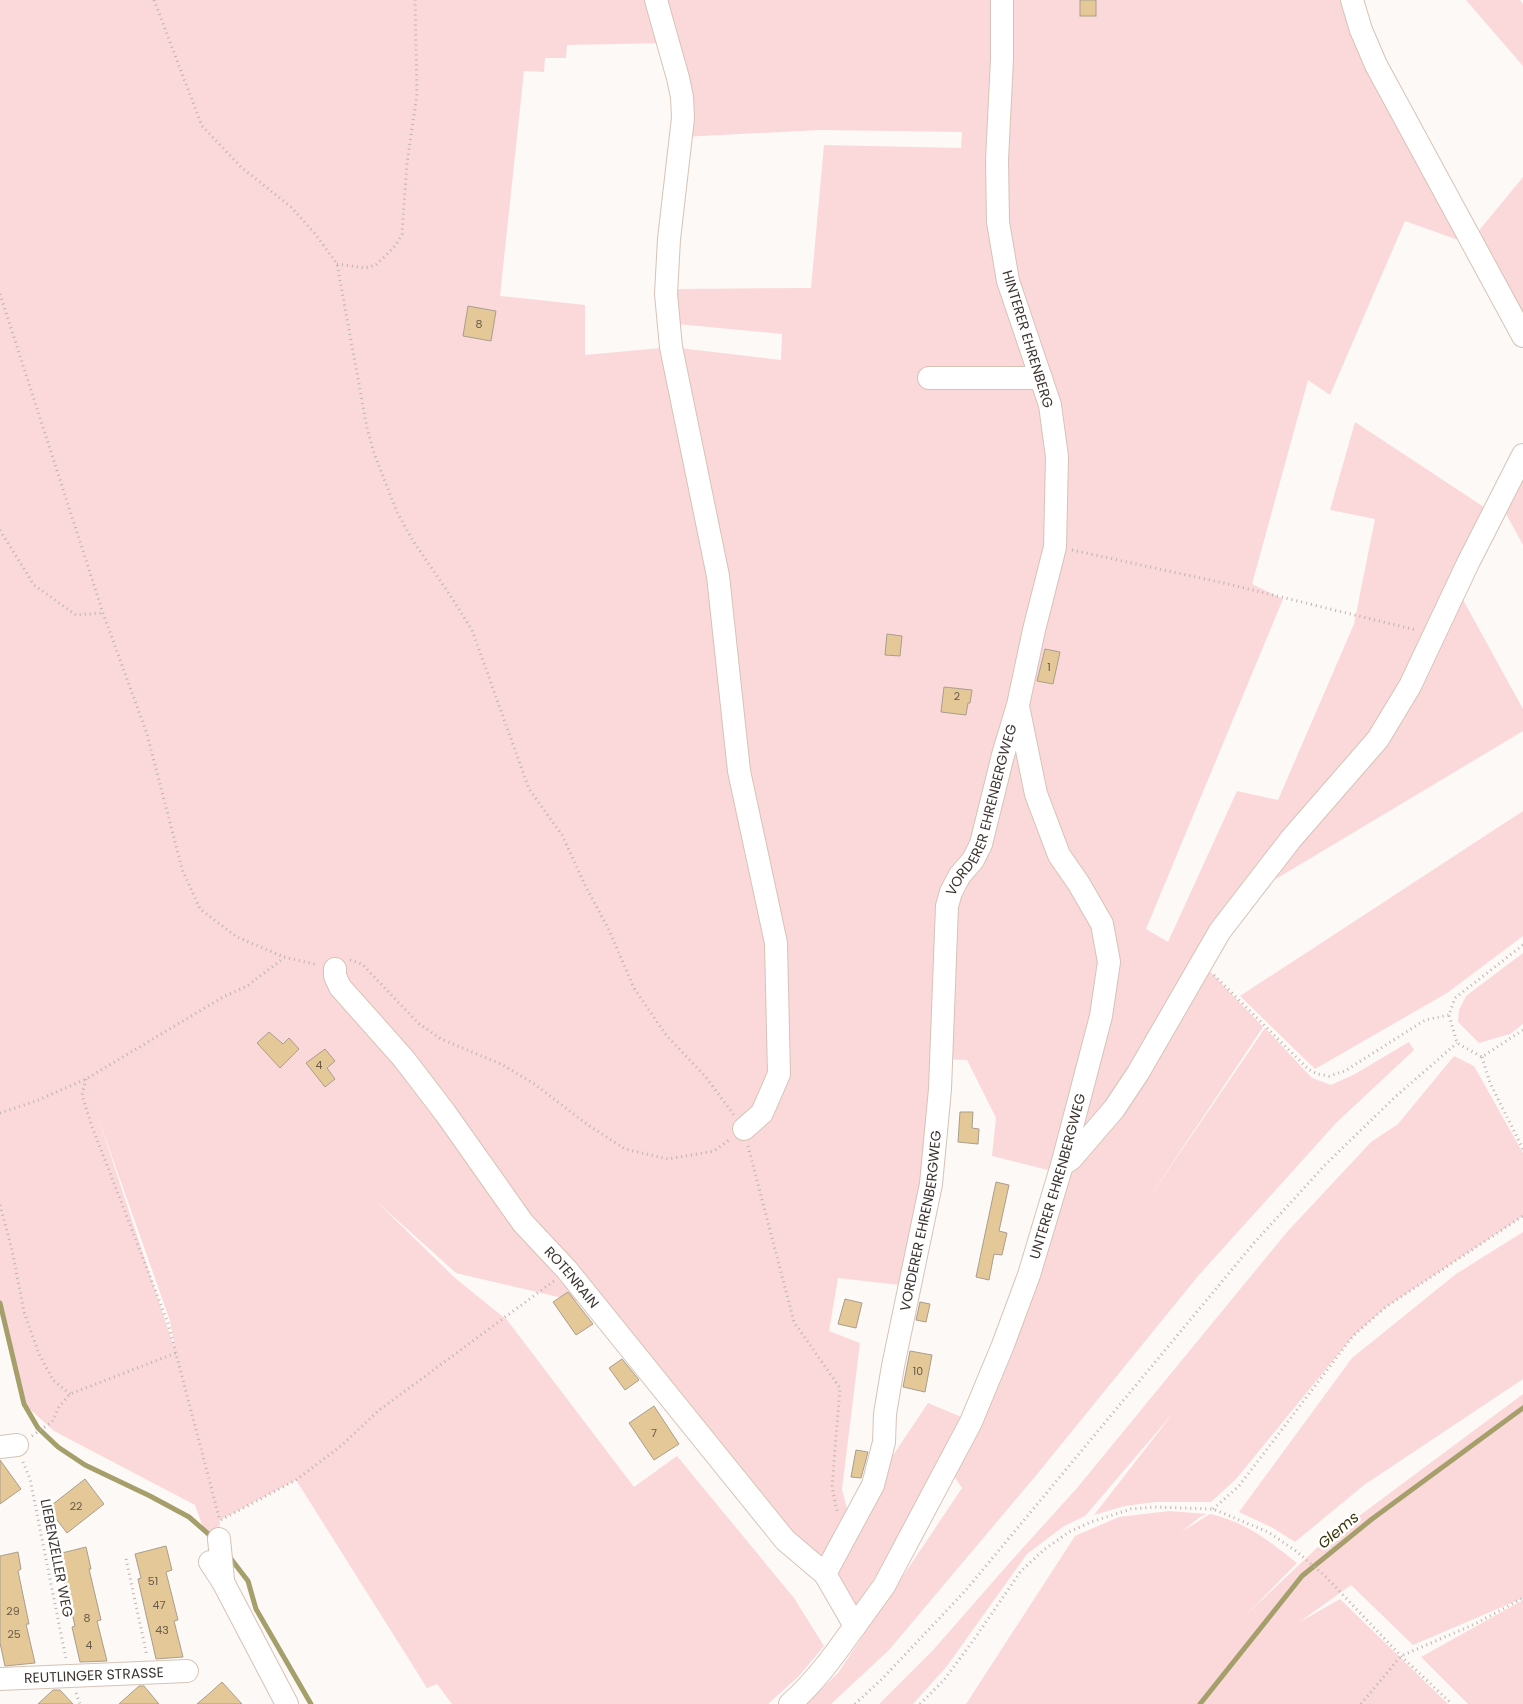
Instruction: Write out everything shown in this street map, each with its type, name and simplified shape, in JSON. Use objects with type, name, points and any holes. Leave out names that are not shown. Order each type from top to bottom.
[{"type":"street","points":[[656,0],[678,78],[684,118],[670,239],[666,294],[671,347],[718,576],[739,771],[776,943],[778,1074],[762,1113],[744,1129]]},
{"type":"street","name":"HINTERER EHRENBERG","points":[[1002,0],[1002,59],[997,160],[998,222],[1008,281],[1050,405],[1057,457],[1055,547],[1034,630],[1018,705]]},
{"type":"street","points":[[1352,0],[1361,30],[1376,65],[1523,336]]},
{"type":"street","points":[[929,378],[1041,378]]},
{"type":"street","points":[[1062,1165],[1072,1160],[1114,1109],[1138,1073],[1220,931],[1291,839],[1378,739],[1410,686],[1468,563],[1523,455]]},
{"type":"street","name":"UNTERER EHRENBERGWEG","points":[[855,1626],[884,1586],[971,1422],[1003,1345],[1029,1275],[1062,1165],[1101,1016],[1109,962],[1102,924],[1079,884],[1059,855],[1036,794],[1018,705]]},
{"type":"street","name":"VORDERER EHRENBERGWEG","points":[[825,1574],[873,1484],[884,1442],[885,1414],[892,1366],[931,1184],[940,1089],[947,906],[951,892],[960,875],[973,860],[981,844],[1018,705]]},
{"type":"street","name":"ROTENRAIN","points":[[335,969],[335,976],[340,987],[404,1059],[446,1114],[523,1223],[567,1270],[785,1540],[825,1574]]},
{"type":"street","points":[[220,1529],[223,1582]]},
{"type":"street","points":[[210,1562],[223,1582],[287,1704]]},
{"type":"street","points":[[790,1704],[828,1666],[855,1626],[825,1574]]},
{"type":"street","name":"REUTLINGER STRASSE","points":[[0,1679],[187,1671]]},
{"type":"path","points":[[154,0],[202,126],[241,166],[291,208],[316,235],[337,264],[367,428],[374,453],[398,512],[413,542],[472,630],[529,789],[562,835],[585,885],[609,930],[634,988],[666,1035],[705,1076],[744,1129],[794,1322],[840,1388],[832,1487],[837,1513]]},
{"type":"path","points":[[337,264],[366,268],[376,265],[396,245],[402,234],[407,163],[417,94],[415,0]]},
{"type":"path","points":[[0,294],[103,613],[146,734],[182,869],[200,908],[237,938],[284,957],[335,969],[342,962],[351,960],[362,964],[418,1023],[441,1039],[501,1064],[533,1083],[588,1125],[624,1148],[668,1159],[714,1151],[744,1129]]},
{"type":"path","points":[[0,530],[34,585],[76,615],[103,613]]},
{"type":"path","points":[[1055,547],[1218,582],[1434,634]]},
{"type":"path","points":[[1523,944],[1455,998],[1449,1015],[1457,1043],[1482,1057],[1490,1083],[1523,1149]]},
{"type":"path","points":[[0,1112],[36,1101],[86,1079],[223,997],[247,986],[284,957]]},
{"type":"path","points":[[1201,962],[1308,1069],[1317,1074],[1329,1076],[1345,1071],[1425,1020],[1449,1015]]},
{"type":"path","points":[[1482,1057],[1523,1030]]},
{"type":"path","points":[[855,1704],[883,1678],[966,1590],[1254,1243],[1331,1159],[1394,1097],[1457,1043]]},
{"type":"path","points":[[86,1079],[82,1095],[91,1124],[168,1323],[220,1529],[296,1480],[341,1446],[378,1410],[535,1296],[567,1270]]},
{"type":"path","points":[[0,1205],[12,1250],[24,1312],[39,1354],[53,1380],[70,1394]]},
{"type":"path","points":[[1213,1509],[1239,1486],[1353,1336],[1386,1307],[1523,1216]]},
{"type":"path","points":[[15,1444],[52,1422],[59,1407],[70,1394],[176,1353]]},
{"type":"path","name":"LIEBENZELLER WEG","points":[[15,1444],[30,1479],[70,1677]]},
{"type":"path","points":[[920,1704],[944,1680],[1021,1571],[1045,1549],[1069,1532],[1091,1522],[1131,1510],[1154,1507],[1213,1509],[1268,1532],[1296,1551],[1325,1576],[1401,1656],[1452,1704]]},
{"type":"path","points":[[126,1559],[151,1673]]},
{"type":"path","points":[[1360,1704],[1401,1656],[1474,1624],[1523,1598]]},
{"type":"shaded area","points":[[0,0],[1356,0],[1472,239],[1523,177],[1523,324],[1475,246],[1405,221],[1330,395],[1308,380],[1252,584],[1283,599],[1146,929],[1168,942],[1237,791],[1278,800],[1354,624],[1375,519],[1330,510],[1355,422],[1493,513],[1456,587],[1523,709],[1523,731],[1246,897],[1201,962],[1263,1027],[1147,1201],[1265,1028],[1312,1078],[1331,1085],[1355,1074],[1409,1042],[1414,1050],[1336,1123],[1198,1276],[1038,1473],[889,1650],[831,1704],[806,1704],[838,1673],[962,1488],[947,1466],[855,1608],[831,1578],[873,1485],[928,1403],[971,1421],[1052,1171],[992,1156],[996,1118],[967,1060],[943,1059],[931,1184],[908,1286],[838,1278],[829,1331],[860,1343],[842,1489],[850,1521],[825,1574],[597,1306],[456,1273],[376,1201],[455,1278],[507,1320],[634,1487],[677,1456],[794,1598],[824,1646],[799,1676],[768,1704],[452,1704],[437,1684],[427,1688],[296,1480],[220,1520],[219,1539],[223,1582],[195,1505],[54,1431],[24,1404],[0,1303]],"holes":[[[667,43],[682,137],[821,130],[962,132],[961,148],[824,145],[811,288],[677,289],[677,324],[782,334],[781,360],[671,347],[585,355],[585,305],[500,296],[524,71],[544,72],[545,58],[566,58],[567,45]],[[98,1117],[170,1321],[175,1349],[166,1323]]]},
{"type":"shaded area","points":[[1466,0],[1520,0],[1523,4],[1523,66]]},
{"type":"shaded area","points":[[1523,455],[1523,545],[1499,501]]},
{"type":"shaded area","points":[[1523,811],[1523,936],[1447,993],[1315,1069],[1240,996]]},
{"type":"shaded area","points":[[1523,953],[1523,1024],[1510,1034],[1479,1043],[1458,1022],[1459,1010],[1466,996]]},
{"type":"shaded area","points":[[1454,1056],[1474,1066],[1523,1153],[1523,1216],[1386,1307],[1353,1336],[1236,1479],[1211,1502],[1155,1502],[1125,1506],[1094,1515],[1174,1412],[1085,1516],[1064,1526],[1027,1554],[947,1666],[913,1704],[879,1704],[934,1649],[1077,1488],[1287,1232],[1371,1142],[1398,1124]]},
{"type":"shaded area","points":[[1523,1232],[1523,1379],[1364,1485],[1295,1542],[1273,1528],[1239,1512],[1352,1358],[1456,1274]]},
{"type":"shaded area","points":[[1523,1394],[1523,1598],[1413,1645],[1351,1585],[1298,1623],[1340,1599],[1448,1704],[966,1704],[1075,1536],[1119,1517],[1169,1511],[1207,1514],[1200,1517],[1181,1532],[1210,1514],[1235,1522],[1267,1540],[1297,1563],[1247,1614],[1320,1545]]},
{"type":"shaded area","points":[[1523,1600],[1523,1704],[1468,1704],[1421,1657]]},
{"type":"building","points":[[1080,0],[1096,0],[1096,16],[1080,16]]},
{"type":"building","points":[[468,306],[496,311],[491,341],[463,336]]},
{"type":"building","points":[[887,634],[902,636],[900,656],[885,655]]},
{"type":"building","points":[[1045,649],[1060,652],[1053,684],[1037,681]]},
{"type":"building","points":[[944,687],[972,690],[966,715],[941,712]]},
{"type":"building","points":[[269,1032],[283,1044],[289,1038],[299,1049],[280,1068],[257,1043]]},
{"type":"building","points":[[325,1049],[335,1061],[327,1068],[335,1079],[325,1087],[306,1063]]},
{"type":"building","points":[[960,1112],[973,1112],[972,1128],[979,1129],[978,1144],[958,1142]]},
{"type":"building","points":[[996,1182],[1009,1185],[999,1231],[1007,1233],[1002,1255],[994,1254],[989,1280],[976,1277]]},
{"type":"building","points":[[568,1292],[593,1324],[576,1335],[553,1302]]},
{"type":"building","points":[[845,1299],[862,1303],[856,1328],[838,1324]]},
{"type":"building","points":[[920,1302],[930,1304],[926,1322],[916,1320]]},
{"type":"building","points":[[910,1351],[932,1355],[925,1392],[903,1387]]},
{"type":"building","points":[[622,1359],[639,1380],[625,1390],[609,1368]]},
{"type":"building","points":[[654,1406],[679,1444],[654,1460],[629,1423]]},
{"type":"building","points":[[856,1450],[868,1452],[861,1478],[851,1477]]},
{"type":"building","points":[[0,1460],[21,1489],[0,1504]]},
{"type":"building","points":[[85,1479],[104,1504],[67,1533],[48,1508]]},
{"type":"building","points":[[166,1546],[172,1570],[166,1572],[178,1620],[174,1621],[183,1657],[156,1659],[138,1579],[141,1578],[135,1554]]},
{"type":"building","points":[[86,1547],[101,1620],[97,1621],[107,1661],[80,1662],[72,1627],[75,1626],[58,1554]]},
{"type":"building","points":[[18,1552],[21,1569],[18,1571],[29,1624],[26,1624],[35,1663],[5,1666],[0,1643],[0,1556]]},
{"type":"building","points":[[222,1682],[242,1704],[197,1704],[211,1692]]},
{"type":"building","points":[[139,1686],[144,1686],[159,1704],[119,1704]]},
{"type":"building","points":[[53,1690],[60,1690],[73,1704],[38,1704]]},
{"type":"waterway","points":[[0,1303],[24,1404],[38,1428],[58,1447],[85,1465],[189,1517],[213,1538]]},
{"type":"waterway","name":"Glems","points":[[1200,1704],[1302,1576],[1372,1519],[1523,1408]]},
{"type":"waterway","points":[[228,1555],[248,1581],[256,1609],[311,1704]]}]
